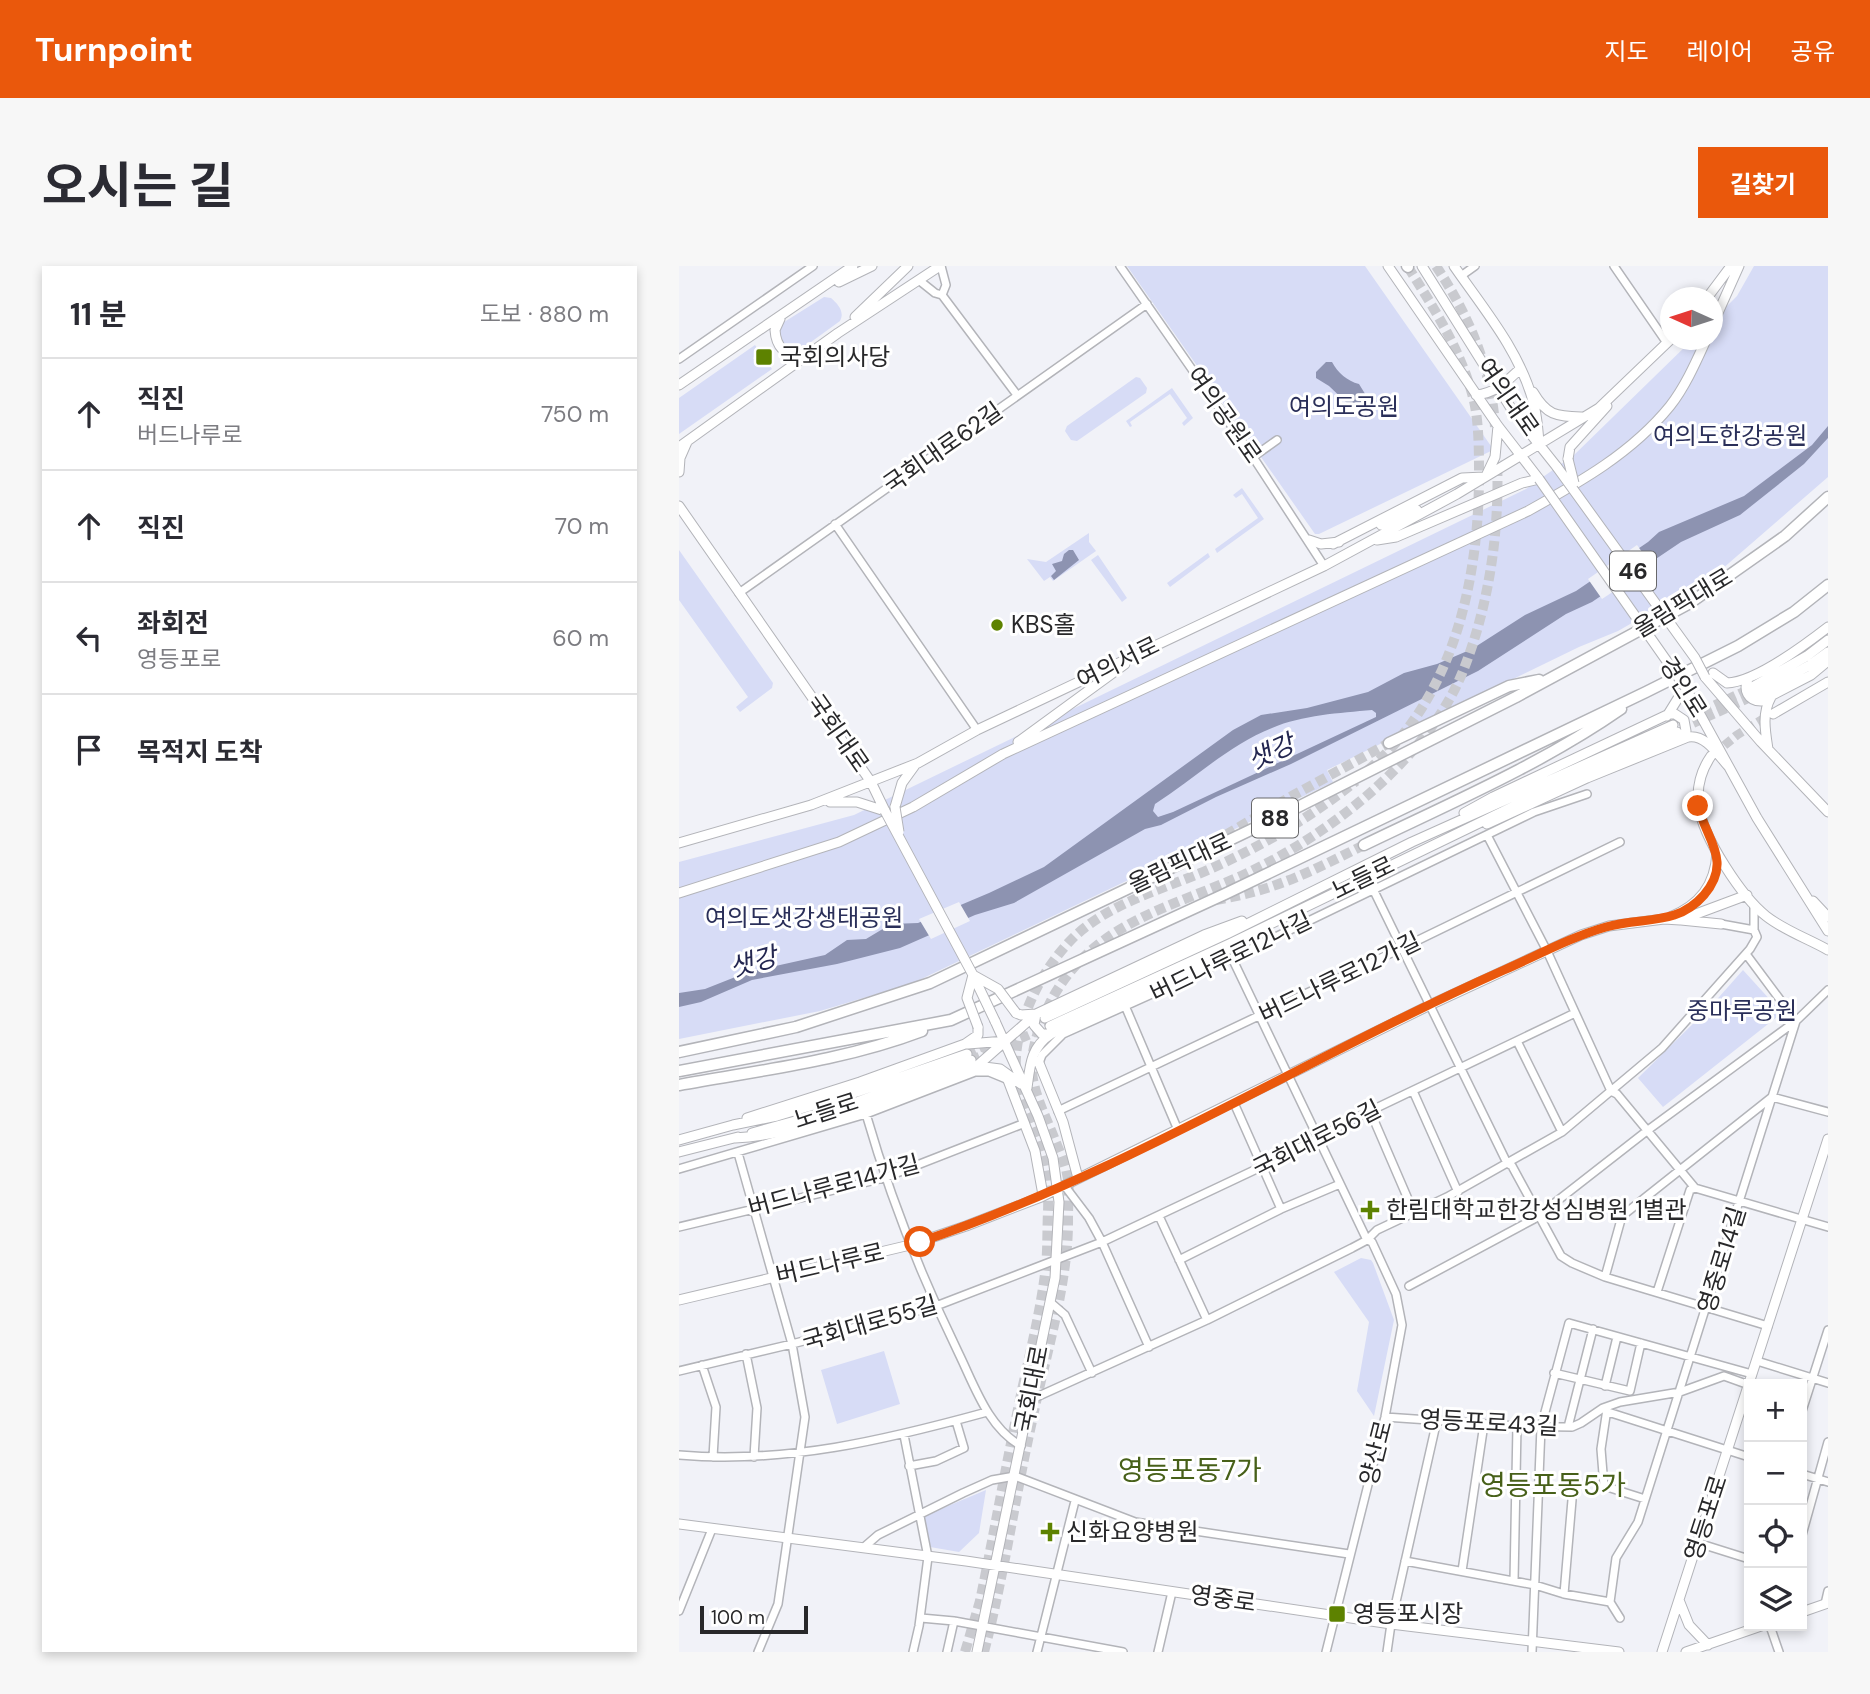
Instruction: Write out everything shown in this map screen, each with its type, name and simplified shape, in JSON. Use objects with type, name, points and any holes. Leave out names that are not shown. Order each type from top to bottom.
[{"type":"highway","name":"올림픽대로","points":[[679,1052],[796,1027],[930,983],[1331,791],[1690,603],[1785,536],[1828,497]]},
{"type":"highway","name":"올림픽대로","points":[[679,1071],[951,1020],[1237,888],[1646,692],[1738,646],[1794,612],[1828,585]]},
{"type":"highway","points":[[1389,743],[1509,686],[1552,677]]},
{"type":"highway","points":[[1364,845],[1521,768],[1597,726],[1646,692]]},
{"type":"highway","points":[[679,1085],[816,1062],[880,1047],[951,1020]]},
{"type":"main road","points":[[680,383],[853,266]]},
{"type":"main road","points":[[821,290],[872,266]]},
{"type":"main road","points":[[838,332],[908,266]]},
{"type":"main road","points":[[679,447],[684,440],[838,332],[940,266]]},
{"type":"main road","name":"여의대로","points":[[1388,266],[1476,395],[1521,454]]},
{"type":"main road","name":"여의대로","points":[[1422,266],[1514,413],[1539,443]]},
{"type":"main road","name":"여의대로","points":[[1454,266],[1499,329],[1520,369],[1533,399],[1539,443]]},
{"type":"main road","points":[[1715,287],[1731,266]]},
{"type":"main road","points":[[1723,302],[1739,266]]},
{"type":"main road","points":[[783,315],[777,323],[775,338],[785,353],[791,357],[803,358]]},
{"type":"main road","points":[[1583,500],[1571,477],[1567,459],[1570,447],[1660,350]]},
{"type":"main road","points":[[679,893],[839,842],[913,807],[1003,754],[1528,511],[1590,476],[1634,443],[1671,405],[1701,350]]},
{"type":"main road","points":[[1476,395],[1499,388],[1520,369],[1536,397],[1549,412],[1559,416],[1583,416]]},
{"type":"main road","name":"여의서로","points":[[679,843],[811,805],[918,763],[977,730],[1324,566],[1457,494],[1599,408],[1622,388]]},
{"type":"main road","points":[[1333,544],[1462,478],[1485,476],[1495,457],[1498,426]]},
{"type":"main road","points":[[679,472],[684,440]]},
{"type":"main road","name":"경인로","points":[[1539,443],[1583,500],[1695,658],[1768,749],[1828,812]]},
{"type":"main road","name":"경인로","points":[[1521,454],[1685,687],[1757,818],[1828,931]]},
{"type":"main road","points":[[1369,542],[1396,537],[1522,483],[1539,479]]},
{"type":"main road","points":[[1309,540],[1333,544],[1457,494]]},
{"type":"main road","name":"국회대로","points":[[679,506],[871,782],[1005,1041],[1027,1090],[1061,1186],[1057,1259],[1050,1303],[977,1652]]},
{"type":"main road","points":[[1750,688],[1828,627]]},
{"type":"main road","points":[[1709,675],[1750,688],[1807,656],[1828,640]]},
{"type":"main road","points":[[1003,754],[1144,650]]},
{"type":"main road","points":[[1828,652],[1745,689],[1748,696],[1755,701],[1761,701],[1811,675],[1828,662]]},
{"type":"main road","points":[[1773,714],[1828,682]]},
{"type":"main road","points":[[1663,718],[1685,687]]},
{"type":"main road","points":[[1768,749],[1765,716],[1771,696]]},
{"type":"main road","points":[[1412,842],[1493,797],[1675,714],[1684,720],[1686,731],[1676,732]]},
{"type":"main road","points":[[1676,732],[1701,738],[1729,767]]},
{"type":"main road","name":"노들로","points":[[1046,1023],[1412,842],[1676,732]]},
{"type":"main road","name":"노들로","points":[[1046,1023],[1251,933],[1407,856],[1502,818],[1676,732]]},
{"type":"main road","points":[[1711,756],[1699,781],[1698,806],[1717,853],[1754,906],[1789,931],[1828,950]]},
{"type":"main road","points":[[900,840],[895,807],[904,778],[918,763]]},
{"type":"main road","points":[[811,805],[844,800],[885,811]]},
{"type":"main road","points":[[1664,919],[1685,911],[1705,893],[1714,874],[1717,853]]},
{"type":"main road","points":[[1802,889],[1828,917]]},
{"type":"main road","name":"버드나루로","points":[[679,1300],[910,1245],[966,1226],[1043,1195],[1430,1005],[1581,935],[1609,926],[1664,919],[1679,920],[1747,895]]},
{"type":"main road","points":[[1721,904],[1715,912],[1715,918],[1721,924]]},
{"type":"main road","points":[[1679,920],[1721,924]]},
{"type":"main road","points":[[970,1056],[978,1035],[978,1027],[967,998],[973,975],[999,989],[1016,1013],[1046,1023]]},
{"type":"main road","points":[[970,1056],[1046,1023]]},
{"type":"main road","points":[[1027,1090],[1033,1052],[1046,1023]]},
{"type":"main road","points":[[970,1056],[1005,1041]]},
{"type":"main road","points":[[970,1056],[1013,1076],[1027,1090]]},
{"type":"main road","name":"노들로","points":[[679,1140],[778,1116],[970,1056]]},
{"type":"main road","name":"노들로","points":[[679,1152],[835,1110],[970,1056]]},
{"type":"main road","points":[[1037,1062],[1058,1111],[1078,1178]]},
{"type":"main road","points":[[1006,1077],[1035,1151],[1043,1195]]},
{"type":"main road","name":"영등포로","points":[[1751,1379],[1828,1139]]},
{"type":"main road","name":"영등포로","points":[[1662,1652],[1744,1400]]},
{"type":"main road","name":"영중로","points":[[679,1524],[996,1566],[1391,1624],[1619,1652]]},
{"type":"main road","points":[[1679,1600],[1689,1625],[1708,1644]]},
{"type":"main road","points":[[1807,1610],[1827,1603]]},
{"type":"main road","points":[[1686,1652],[1747,1631]]},
{"type":"main road","points":[[1699,1652],[1708,1644]]},
{"type":"street","points":[[679,359],[813,266]]},
{"type":"street","points":[[940,266],[946,285],[943,297]]},
{"type":"street","name":"여의공원로","points":[[1120,266],[1253,457],[1324,566]]},
{"type":"street","points":[[1461,276],[1475,266]]},
{"type":"street","points":[[1614,266],[1660,329]]},
{"type":"street","points":[[920,281],[943,297],[1017,395]]},
{"type":"street","name":"국회대로62길","points":[[739,593],[1147,304]]},
{"type":"street","points":[[1253,457],[1277,440]]},
{"type":"street","points":[[835,524],[977,730]]},
{"type":"street","name":"버드나루로12나길","points":[[1037,1062],[1063,1034],[1232,958],[1550,806],[1587,794]]},
{"type":"street","points":[[1487,835],[1546,951],[1611,1091],[1617,1094],[1695,1188],[1828,1227]]},
{"type":"street","name":"버드나루로12가길","points":[[1058,1111],[1620,842]]},
{"type":"street","points":[[1373,889],[1507,1164],[1512,1166],[1561,1256],[1605,1277],[1768,1326]]},
{"type":"street","points":[[1030,1400],[1207,1320],[1367,1240],[1377,1230],[1458,1192],[1562,1132],[1662,1048],[1746,954],[1757,937],[1753,930],[1754,906]]},
{"type":"street","points":[[1721,924],[1753,930]]},
{"type":"street","points":[[1746,954],[1796,1021]]},
{"type":"street","name":"양산로","points":[[1232,958],[1367,1240],[1372,1242],[1378,1254],[1396,1294],[1402,1325],[1385,1417],[1349,1554],[1327,1652]]},
{"type":"street","points":[[1409,1286],[1487,1247],[1538,1217],[1648,1130],[1796,1021],[1828,990]]},
{"type":"street","points":[[1126,1007],[1178,1130]]},
{"type":"street","name":"국회대로56길","points":[[1057,1259],[1159,1216],[1575,1013]]},
{"type":"street","name":"영중로14길","points":[[1610,1602],[1616,1558],[1638,1522],[1796,1021]]},
{"type":"street","points":[[1517,1041],[1562,1132]]},
{"type":"street","points":[[679,1169],[866,1114],[975,1072],[989,1072],[1006,1077]]},
{"type":"street","points":[[1413,1091],[1458,1192]]},
{"type":"street","points":[[1605,1277],[1622,1216],[1772,1097],[1828,1112]]},
{"type":"street","points":[[1234,1103],[1281,1209]]},
{"type":"street","points":[[1370,1111],[1414,1213]]},
{"type":"street","points":[[866,1114],[884,1178],[936,1306],[987,1412],[1006,1438],[1021,1447]]},
{"type":"street","name":"버드나루로14가길","points":[[679,1227],[884,1178],[1025,1123]]},
{"type":"street","points":[[738,1153],[792,1344],[805,1417],[778,1604],[758,1652]]},
{"type":"street","points":[[1179,1260],[1281,1209],[1340,1184]]},
{"type":"street","points":[[1061,1186],[1089,1219],[1102,1242],[1149,1347]]},
{"type":"street","points":[[1657,1292],[1691,1190],[1695,1188]]},
{"type":"street","points":[[1159,1216],[1207,1320]]},
{"type":"street","name":"국회대로55길","points":[[679,1371],[936,1306],[1057,1259]]},
{"type":"street","name":"국회대로","points":[[1050,1303],[1065,1315],[1092,1373]]},
{"type":"street","points":[[1532,1652],[1541,1427],[1569,1323],[1752,1374]]},
{"type":"street","points":[[1568,1427],[1593,1329]]},
{"type":"street","points":[[1807,1394],[1828,1330]]},
{"type":"street","points":[[1605,1386],[1617,1337]]},
{"type":"street","points":[[1554,1373],[1630,1391],[1641,1343]]},
{"type":"street","points":[[746,1354],[757,1408],[754,1457]]},
{"type":"street","points":[[1757,1361],[1828,1383]]},
{"type":"street","points":[[702,1365],[716,1407],[713,1457]]},
{"type":"street","name":"영등포로43길","points":[[1385,1417],[1568,1427],[1620,1402],[1680,1392],[1724,1376],[1744,1383]]},
{"type":"street","points":[[1645,1499],[1604,1486],[1601,1449],[1607,1409],[1744,1455]]},
{"type":"street","points":[[679,1455],[754,1457],[800,1453],[904,1436],[987,1412]]},
{"type":"street","points":[[1387,1652],[1437,1420]]},
{"type":"street","points":[[909,1466],[936,1461],[964,1448],[956,1421]]},
{"type":"street","points":[[1462,1571],[1484,1424]]},
{"type":"street","points":[[1514,1581],[1517,1426]]},
{"type":"street","points":[[904,1436],[929,1557],[921,1618],[913,1652]]},
{"type":"street","points":[[1807,1519],[1828,1442]]},
{"type":"street","points":[[1807,1475],[1828,1482]]},
{"type":"street","points":[[862,1549],[878,1535],[963,1493],[992,1480],[1015,1476],[1135,1522],[1349,1554]]},
{"type":"street","points":[[1563,1594],[1572,1500]]},
{"type":"street","points":[[1037,1652],[1075,1501]]},
{"type":"street","points":[[679,1611],[712,1529]]},
{"type":"street","points":[[1698,1543],[1744,1557]]},
{"type":"street","points":[[1405,1560],[1610,1602],[1620,1618]]},
{"type":"street","points":[[1827,1603],[1828,1591]]},
{"type":"street","points":[[1157,1652],[1172,1592]]},
{"type":"street","points":[[921,1618],[954,1621],[1123,1652]]},
{"type":"street","points":[[947,1652],[954,1621]]},
{"type":"street","points":[[1772,1631],[1779,1652]]},
{"type":"green space","name":"여의도공원","points":[[1127,266],[1365,266],[1491,446],[1491,451],[1315,534]]},
{"type":"green space","name":"여의도한강공원","points":[[1754,266],[1828,266],[1828,477],[1714,576],[1618,631],[1579,647],[1327,770],[1333,782],[913,983],[820,1011],[679,1039],[679,862],[854,815],[1526,489],[1574,455],[1682,350],[1723,350],[1723,310],[1737,296]]},
{"type":"green space","points":[[824,297],[831,298],[838,306],[842,314],[840,321],[800,350],[790,352],[779,336],[781,324]]},
{"type":"green space","points":[[755,345],[760,352],[753,358],[759,367],[767,362],[772,369],[679,434],[679,398]]},
{"type":"green space","points":[[1136,377],[1140,378],[1147,388],[1146,393],[1077,441],[1071,440],[1065,431],[1067,426]]},
{"type":"green space","points":[[1172,388],[1193,418],[1184,426],[1182,423],[1187,418],[1170,394],[1130,422],[1130,427],[1126,421]]},
{"type":"green space","points":[[1242,488],[1264,519],[1217,553],[1215,549],[1258,518],[1242,494],[1236,498],[1233,495]]},
{"type":"green space","points":[[1089,533],[1089,542],[1096,551],[1053,581],[1050,577],[1044,581],[1027,559],[1046,562]]},
{"type":"green space","points":[[679,550],[773,683],[772,688],[740,712],[736,707],[748,697],[679,600]]},
{"type":"green space","points":[[1208,553],[1210,557],[1170,587],[1167,583]]},
{"type":"green space","points":[[1098,555],[1127,598],[1122,602],[1091,560]]},
{"type":"green space","name":"중마루공원","points":[[1743,970],[1782,1013],[1663,1107],[1638,1078],[1712,1005]]},
{"type":"green space","points":[[1361,1258],[1373,1263],[1394,1320],[1374,1416],[1357,1391],[1369,1322],[1334,1272]]},
{"type":"green space","points":[[884,1351],[900,1404],[837,1424],[821,1370]]},
{"type":"green space","points":[[986,1490],[979,1533],[959,1552],[930,1547],[924,1516]]},
{"type":"shaded area","points":[[1326,362],[1332,362],[1343,376],[1359,384],[1367,397],[1362,403],[1349,405],[1316,378],[1316,372]]},
{"type":"shaded area","points":[[1828,426],[1828,438],[1804,464],[1740,515],[1681,542],[1592,602],[1566,614],[1478,671],[1291,764],[1161,825],[1145,829],[1014,903],[975,915],[900,948],[837,964],[752,980],[701,1002],[679,1007],[679,993],[705,989],[748,972],[825,955],[847,940],[866,939],[891,924],[918,923],[1044,867],[1233,730],[1261,715],[1307,708],[1368,692],[1404,673],[1437,664],[1472,649],[1525,615],[1576,591],[1659,532],[1744,496],[1812,445]],"holes":[[[1372,710],[1376,717],[1173,812],[1158,817],[1153,811],[1155,804],[1256,735],[1296,720],[1321,715]]]},
{"type":"shaded area","points":[[1069,550],[1073,550],[1079,560],[1054,580],[1051,576],[1056,571],[1052,564],[1062,561]]},
{"type":"pier","points":[[1637,545],[1652,566],[1602,599],[1588,579]]},
{"type":"pier","points":[[959,902],[970,921],[931,939],[919,919]]},
{"type":"tunnel","points":[[1436,266],[1458,303],[1476,343],[1489,384],[1495,427]]},
{"type":"tunnel","points":[[1368,770],[1397,741],[1421,709],[1440,673],[1455,636],[1466,596],[1478,515],[1479,447],[1477,419],[1469,383],[1455,348],[1408,267]]},
{"type":"tunnel","points":[[984,1652],[1065,1268],[1069,1190],[1067,1174],[1038,1098],[1032,1072],[1035,1043],[1045,1014],[1070,972],[1090,951],[1136,921],[1241,876],[1306,840],[1370,793],[1425,736],[1447,704],[1463,671],[1480,620],[1491,568],[1497,514],[1497,461]]},
{"type":"tunnel","points":[[1678,722],[1749,689]]},
{"type":"tunnel","points":[[1681,729],[1754,696]]},
{"type":"tunnel","points":[[1714,754],[1737,735],[1768,716]]},
{"type":"tunnel","points":[[1200,850],[1389,743]]},
{"type":"tunnel","points":[[965,1652],[980,1601],[1046,1266],[1048,1203],[1045,1172],[1040,1148],[1016,1076],[1017,1047],[1030,1002],[1045,973],[1064,947],[1091,923],[1126,903],[1203,872],[1257,846],[1308,816],[1356,781]]},
{"type":"tunnel","points":[[1215,900],[1274,885],[1364,845]]},
{"type":"tunnel","points":[[971,1060],[1050,1026]]},
{"type":"tunnel","points":[[967,1054],[990,1043]]},
{"type":"place","name":"국회의사당","points":[[764,357]]},
{"type":"place","name":"KBS홀","points":[[997,625]]},
{"type":"place","name":"한림대학교한강성심병원 1별관","points":[[1370,1210]]},
{"type":"place","name":"신화요양병원","points":[[1050,1532]]},
{"type":"place","name":"영등포시장","points":[[1337,1614]]},
{"type":"district","name":"영등포동7가","points":[[1190,1470]]},
{"type":"district","name":"영등포동5가","points":[[1553,1485]]},
{"type":"route","points":[[920,1242],[1041,1197],[1430,1005],[1581,935],[1609,926],[1664,919],[1685,911],[1705,893],[1712,882],[1716,867],[1717,853],[1698,806]]},
{"type":"water label","name":"샛강","points":[[1271,752]]},
{"type":"water label","name":"샛강","points":[[753,962]]},
{"type":"park label","name":"여의도샛강생태공원","points":[[804,918]]}]
